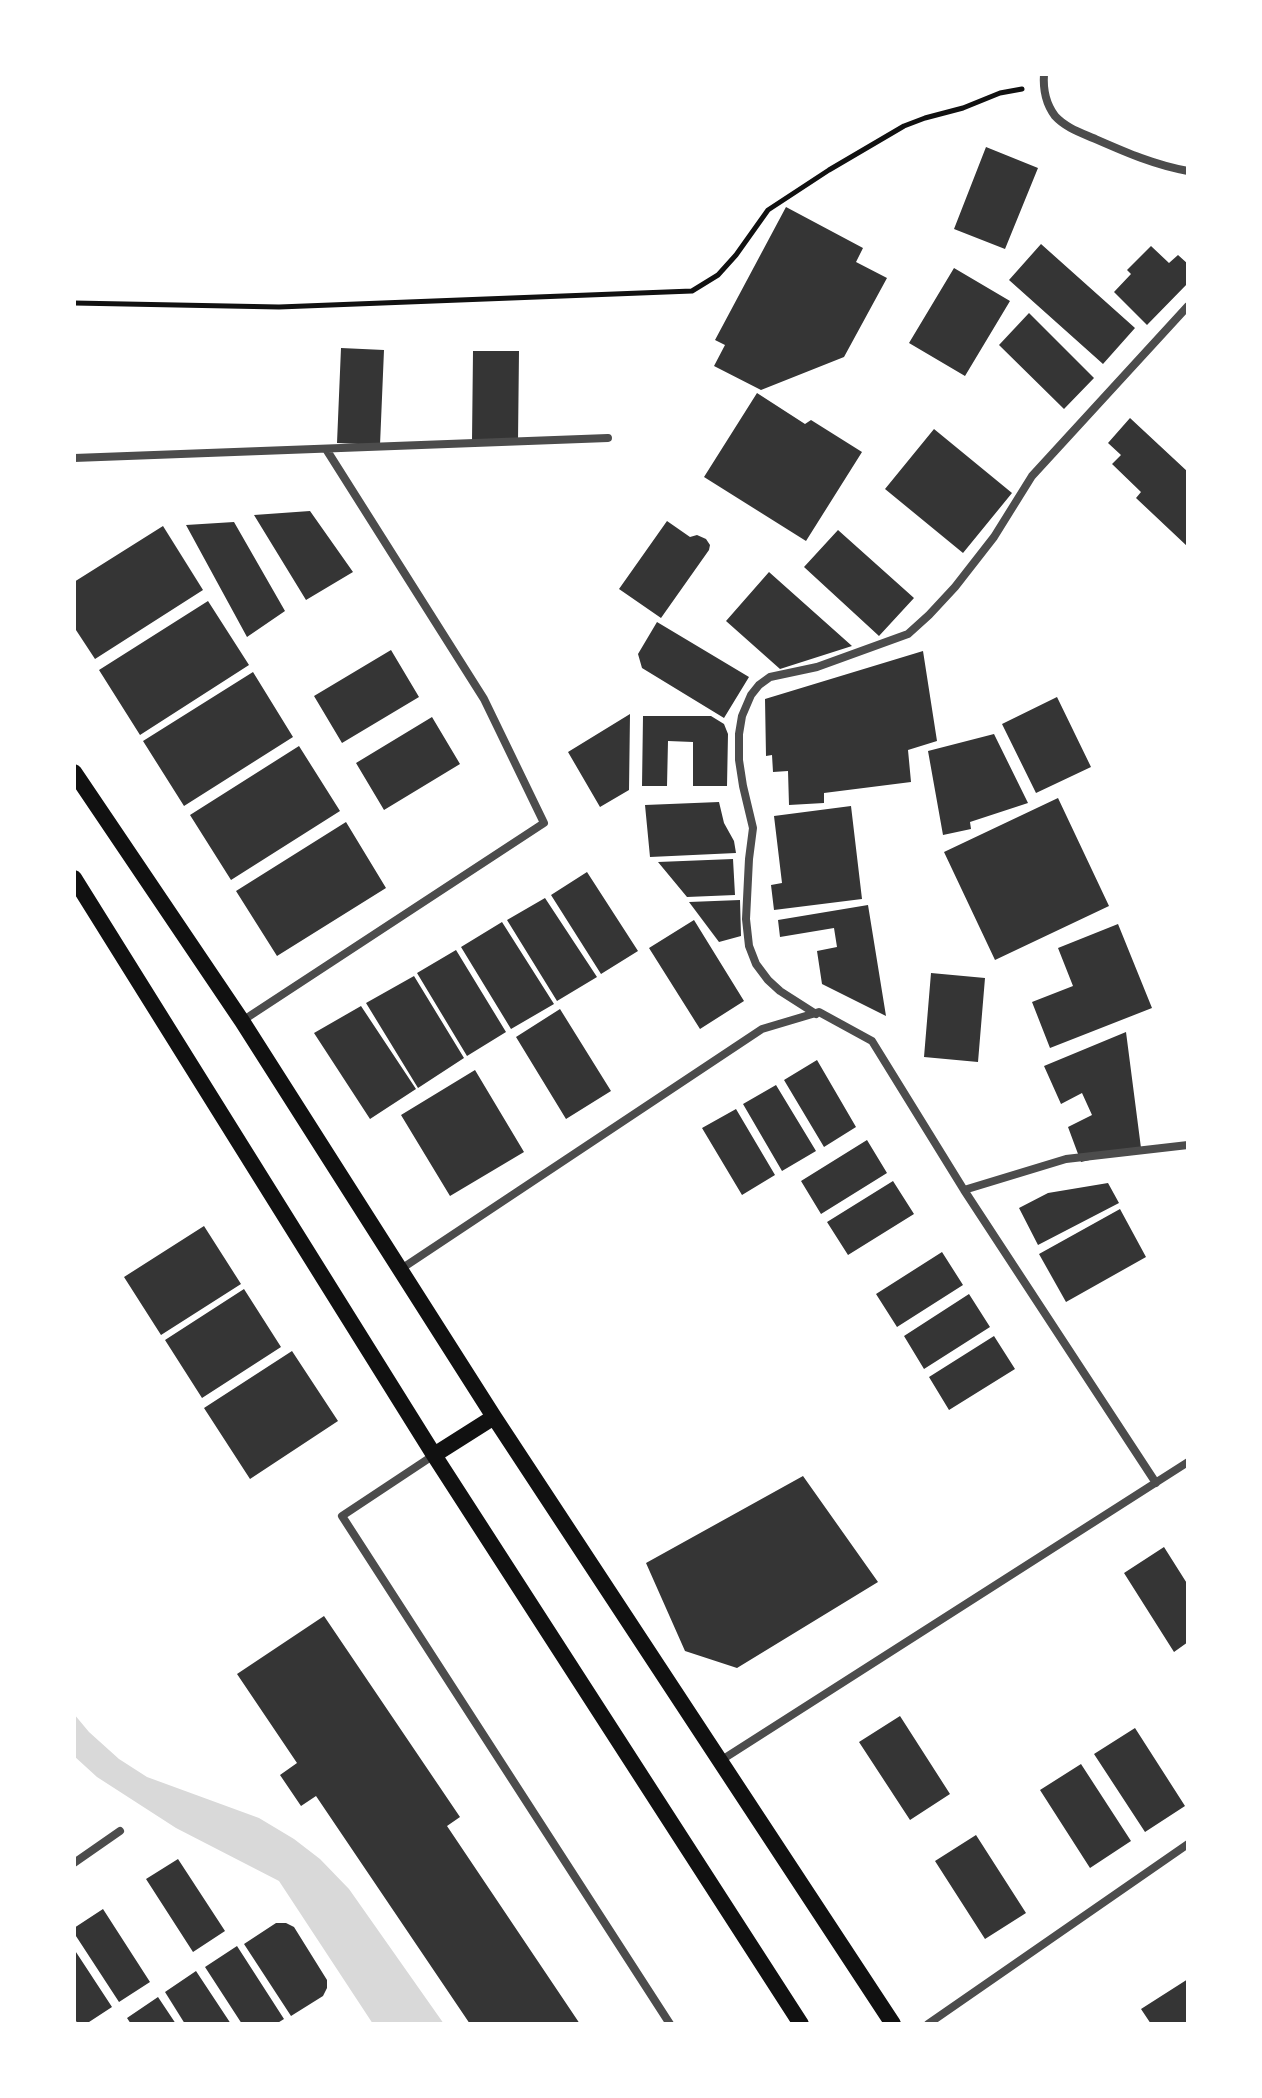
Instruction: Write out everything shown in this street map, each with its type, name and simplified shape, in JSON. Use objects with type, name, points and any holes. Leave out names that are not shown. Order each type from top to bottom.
[{"type":"main road","points":[[74,772],[242,1021],[494,1417],[893,2024]]},
{"type":"main road","points":[[74,878],[434,1455],[801,2024]]},
{"type":"main road","points":[[434,1455],[494,1417]]},
{"type":"street","points":[[1044,74],[1043,86],[1048,103],[1067,126],[1153,164],[1188,171]]},
{"type":"street","points":[[816,1014],[768,980],[756,964],[749,946],[746,919],[753,828],[743,786],[739,747],[742,716],[751,695],[770,677],[817,667],[908,634],[919,625],[955,587],[994,537],[1032,476],[1188,306]]},
{"type":"street","points":[[74,458],[608,438]]},
{"type":"street","points":[[242,1021],[544,823],[484,699],[326,449]]},
{"type":"street","points":[[401,1269],[762,1029],[819,1012],[872,1041],[964,1190],[1156,1483]]},
{"type":"street","points":[[964,1190],[1066,1159],[1188,1145]]},
{"type":"street","points":[[434,1455],[342,1516],[670,2024]]},
{"type":"street","points":[[720,1761],[1188,1462]]},
{"type":"street","points":[[74,1863],[120,1831]]},
{"type":"street","points":[[928,2024],[1188,1844]]},
{"type":"path","points":[[74,303],[279,307],[692,291],[718,275],[768,210],[904,126],[1000,93],[1043,86]]},
{"type":"shaded area","points":[[74,1714],[119,1759],[147,1777],[259,1818],[320,1859],[349,1889],[444,2024],[373,2024],[279,1881],[176,1828],[97,1777],[74,1756]]},
{"type":"building","points":[[986,147],[1038,168],[1005,249],[954,229]]},
{"type":"building","points":[[786,207],[863,248],[856,262],[887,278],[844,357],[761,390],[714,366],[725,345],[715,340]]},
{"type":"building","points":[[1041,244],[1135,328],[1103,364],[1009,280]]},
{"type":"building","points":[[1151,246],[1169,263],[1178,255],[1188,264],[1188,283],[1147,325],[1114,292],[1131,274],[1127,270]]},
{"type":"building","points":[[954,268],[1010,301],[965,376],[909,343]]},
{"type":"building","points":[[1029,313],[1094,378],[1064,409],[999,345]]},
{"type":"building","points":[[341,348],[384,350],[380,445],[337,443]]},
{"type":"building","points":[[473,351],[519,351],[518,441],[472,441]]},
{"type":"building","points":[[757,393],[805,424],[811,420],[862,452],[806,541],[704,477]]},
{"type":"building","points":[[1130,418],[1188,472],[1188,547],[1136,498],[1141,492],[1112,464],[1121,455],[1108,443]]},
{"type":"building","points":[[934,429],[1012,493],[963,553],[885,489]]},
{"type":"building","points":[[310,511],[353,572],[306,600],[254,515]]},
{"type":"building","points":[[667,521],[690,537],[697,535],[706,539],[710,545],[661,618],[619,589]]},
{"type":"building","points":[[234,522],[285,611],[247,637],[186,525]]},
{"type":"building","points":[[163,526],[203,590],[95,659],[74,627],[74,582]]},
{"type":"building","points":[[838,530],[914,598],[879,636],[804,567]]},
{"type":"building","points":[[769,572],[852,646],[780,669],[726,621]]},
{"type":"building","points":[[208,601],[249,665],[140,735],[99,670]]},
{"type":"building","points":[[657,622],[749,677],[724,718],[642,668],[638,654]]},
{"type":"building","points":[[391,650],[419,697],[342,743],[314,696]]},
{"type":"building","points":[[923,651],[937,741],[908,750],[911,782],[824,793],[824,803],[789,805],[788,771],[773,772],[772,755],[766,756],[765,699]]},
{"type":"building","points":[[253,672],[293,737],[184,806],[143,741]]},
{"type":"building","points":[[1057,697],[1091,767],[1036,793],[1002,724]]},
{"type":"building","points":[[630,714],[629,790],[600,807],[568,752]]},
{"type":"building","points":[[643,716],[711,716],[724,724],[728,734],[727,786],[693,786],[693,742],[668,741],[667,786],[642,786]]},
{"type":"building","points":[[432,717],[460,764],[384,810],[356,763]]},
{"type":"building","points":[[994,734],[1028,803],[970,822],[971,829],[943,835],[928,751]]},
{"type":"building","points":[[299,746],[340,811],[231,880],[190,815]]},
{"type":"building","points":[[1058,798],[1109,906],[995,960],[944,852]]},
{"type":"building","points":[[719,802],[736,853],[650,857],[645,805]]},
{"type":"building","points":[[851,806],[862,899],[774,910],[771,885],[782,883],[774,816]]},
{"type":"building","points":[[346,822],[386,888],[277,956],[236,891]]},
{"type":"building","points":[[733,859],[735,895],[687,897],[658,862]]},
{"type":"building","points":[[587,872],[638,951],[601,974],[551,895]]},
{"type":"building","points":[[545,898],[597,977],[557,1001],[507,920]]},
{"type":"building","points":[[740,900],[741,936],[719,942],[689,902]]},
{"type":"building","points":[[868,905],[886,1016],[822,984],[817,951],[837,947],[834,928],[780,937],[778,920]]},
{"type":"building","points":[[694,920],[744,1001],[700,1029],[649,948]]},
{"type":"building","points":[[502,922],[554,1004],[511,1029],[461,947]]},
{"type":"building","points":[[1118,924],[1152,1008],[1050,1048],[1032,1002],[1073,986],[1058,948]]},
{"type":"building","points":[[456,950],[506,1032],[467,1056],[417,973]]},
{"type":"building","points":[[931,973],[985,978],[978,1062],[924,1057]]},
{"type":"building","points":[[414,976],[464,1058],[418,1088],[366,1003]]},
{"type":"building","points":[[361,1006],[416,1089],[370,1119],[314,1033]]},
{"type":"building","points":[[560,1009],[611,1091],[566,1119],[516,1037]]},
{"type":"building","points":[[1126,1032],[1141,1148],[1081,1162],[1068,1127],[1092,1115],[1082,1093],[1061,1104],[1044,1066]]},
{"type":"building","points":[[817,1060],[856,1127],[824,1147],[784,1080]]},
{"type":"building","points":[[475,1070],[524,1152],[450,1196],[401,1115]]},
{"type":"building","points":[[776,1085],[816,1151],[782,1171],[743,1104]]},
{"type":"building","points":[[736,1109],[775,1175],[742,1195],[702,1128]]},
{"type":"building","points":[[867,1140],[887,1173],[821,1214],[801,1181]]},
{"type":"building","points":[[893,1181],[914,1214],[848,1255],[827,1222]]},
{"type":"building","points":[[1108,1183],[1119,1203],[1038,1245],[1019,1208],[1048,1193]]},
{"type":"building","points":[[1120,1209],[1146,1257],[1066,1302],[1039,1254]]},
{"type":"building","points":[[204,1226],[241,1284],[161,1335],[124,1277]]},
{"type":"building","points":[[942,1252],[963,1285],[897,1327],[876,1294]]},
{"type":"building","points":[[244,1289],[281,1347],[202,1398],[165,1340]]},
{"type":"building","points":[[969,1294],[990,1327],[924,1369],[904,1336]]},
{"type":"building","points":[[994,1336],[1015,1369],[949,1410],[929,1377]]},
{"type":"building","points":[[292,1351],[338,1421],[250,1479],[204,1408]]},
{"type":"building","points":[[803,1476],[878,1582],[737,1668],[685,1651],[646,1563]]},
{"type":"building","points":[[1164,1547],[1188,1585],[1188,1642],[1174,1652],[1124,1573]]},
{"type":"building","points":[[324,1616],[460,1817],[447,1826],[580,2024],[470,2024],[316,1796],[301,1806],[280,1775],[297,1763],[237,1674]]},
{"type":"building","points":[[900,1716],[950,1794],[910,1820],[859,1742]]},
{"type":"building","points":[[1135,1728],[1185,1806],[1145,1832],[1094,1754]]},
{"type":"building","points":[[1081,1764],[1131,1841],[1090,1868],[1040,1790]]},
{"type":"building","points":[[976,1835],[1026,1913],[985,1939],[935,1861]]},
{"type":"building","points":[[178,1859],[225,1931],[193,1952],[146,1879]]},
{"type":"building","points":[[103,1909],[150,1982],[119,2002],[74,1933],[74,1928]]},
{"type":"building","points":[[276,1923],[294,1927],[327,1980],[323,1996],[291,2016],[244,1944]]},
{"type":"building","points":[[237,1946],[284,2019],[276,2024],[242,2024],[205,1967]]},
{"type":"building","points":[[74,1949],[112,2007],[86,2024],[78,2024],[74,2018]]},
{"type":"building","points":[[196,1971],[231,2024],[185,2024],[165,1992]]},
{"type":"building","points":[[1188,1979],[1188,2024],[1151,2024],[1141,2009]]},
{"type":"building","points":[[158,1997],[176,2024],[131,2024],[127,2018]]}]
